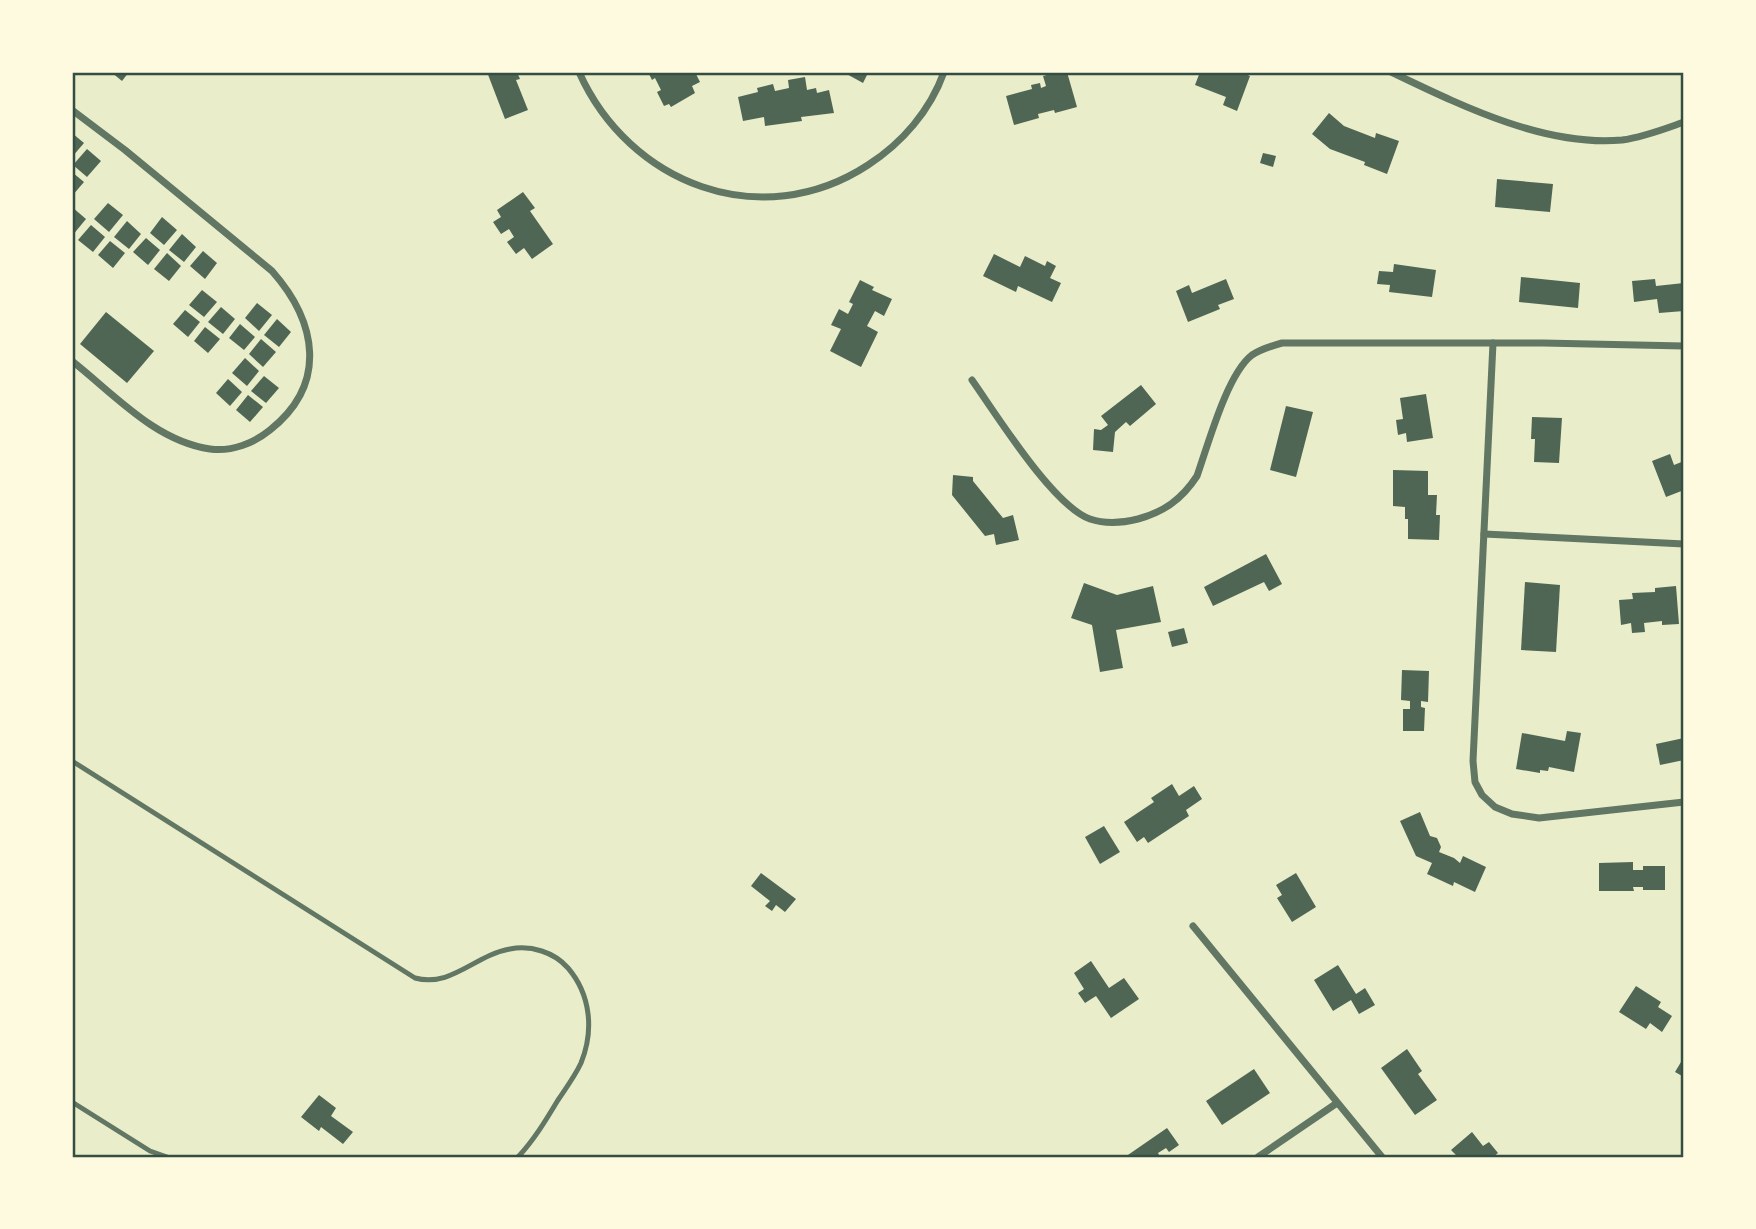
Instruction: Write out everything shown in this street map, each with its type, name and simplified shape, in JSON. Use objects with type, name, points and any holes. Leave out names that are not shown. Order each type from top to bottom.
[{"type":"street","points":[[579,72],[605,119],[625,142],[655,164],[677,177],[705,188],[736,195],[767,197],[828,186],[856,173],[882,156],[905,135],[925,111],[944,72]]},
{"type":"street","points":[[1391,72],[1448,99],[1510,123],[1582,141],[1648,135],[1684,122]]},
{"type":"street","points":[[72,110],[135,158],[272,271],[292,295],[299,311],[310,345],[310,362],[309,373],[296,404],[267,433],[255,441],[227,449],[196,445],[162,433],[72,361]]},
{"type":"street","points":[[972,380],[1041,476],[1063,500],[1089,518],[1123,522],[1155,514],[1170,505],[1190,486],[1197,476],[1232,380],[1244,363],[1260,351],[1282,343],[1684,346]]},
{"type":"street","points":[[1493,343],[1473,761],[1475,782],[1482,795],[1495,807],[1512,814],[1539,818],[1684,803]]},
{"type":"street","points":[[1484,534],[1684,544]]},
{"type":"street","points":[[1193,926],[1382,1157]]},
{"type":"street","points":[[1258,1157],[1337,1103]]},
{"type":"lane","points":[[72,761],[415,978],[426,981],[440,980],[479,960],[510,949],[536,948],[562,960],[577,978],[587,1000],[590,1029],[581,1063],[549,1115],[518,1157]]},
{"type":"lane","points":[[72,1102],[150,1151],[167,1157]]},
{"type":"building","points":[[111,72],[129,72],[122,81]]},
{"type":"building","points":[[487,72],[517,72],[520,79],[516,80],[528,110],[505,119]]},
{"type":"building","points":[[648,72],[682,72],[685,75],[695,72],[700,82],[692,86],[695,93],[671,107],[669,104],[664,106],[657,92],[661,90],[655,78],[652,80]]},
{"type":"building","points":[[843,72],[866,72],[868,73],[863,83]]},
{"type":"building","points":[[1067,72],[1077,107],[1038,114],[1039,118],[1014,125],[1006,96],[1032,89],[1031,85],[1040,83],[1041,88],[1046,86],[1043,76]]},
{"type":"building","points":[[1200,72],[1241,72],[1250,76],[1237,111],[1223,105],[1226,97],[1195,85]]},
{"type":"building","points":[[805,77],[807,90],[816,88],[817,93],[829,90],[834,113],[801,117],[802,121],[765,126],[764,117],[743,121],[738,97],[758,92],[757,88],[773,84],[775,91],[789,88],[788,80]]},
{"type":"building","points":[[1329,113],[1344,126],[1375,138],[1376,133],[1399,141],[1387,174],[1364,165],[1365,162],[1330,149],[1312,134]]},
{"type":"building","points":[[72,133],[84,143],[72,157]]},
{"type":"building","points":[[87,149],[101,161],[87,177],[73,165]]},
{"type":"building","points":[[1263,153],[1276,156],[1273,167],[1260,163]]},
{"type":"building","points":[[72,172],[84,182],[72,196]]},
{"type":"building","points":[[1497,179],[1553,184],[1550,212],[1495,207]]},
{"type":"building","points":[[523,192],[535,208],[530,211],[553,244],[532,259],[524,248],[516,254],[507,242],[514,237],[509,229],[501,234],[493,222],[501,217],[497,210]]},
{"type":"building","points":[[108,203],[123,215],[109,232],[94,219]]},
{"type":"building","points":[[72,207],[86,219],[72,236]]},
{"type":"building","points":[[162,217],[177,230],[164,245],[150,233]]},
{"type":"building","points":[[127,221],[141,234],[129,249],[114,237]]},
{"type":"building","points":[[91,225],[105,237],[93,252],[78,240]]},
{"type":"building","points":[[182,234],[196,247],[184,262],[169,250]]},
{"type":"building","points":[[146,238],[160,250],[148,265],[133,252]]},
{"type":"building","points":[[110,241],[125,253],[113,268],[98,255]]},
{"type":"building","points":[[203,251],[217,263],[205,279],[190,266]]},
{"type":"building","points":[[167,253],[181,266],[169,281],[154,269]]},
{"type":"building","points":[[994,254],[1020,267],[1025,256],[1045,266],[1047,261],[1056,266],[1050,278],[1061,283],[1052,302],[1018,286],[1016,292],[983,276]]},
{"type":"building","points":[[1394,264],[1436,270],[1432,297],[1389,292],[1390,285],[1377,284],[1379,271],[1393,272]]},
{"type":"building","points":[[1521,277],[1580,283],[1578,308],[1519,302]]},
{"type":"building","points":[[1226,279],[1234,299],[1218,305],[1220,309],[1188,322],[1176,291],[1189,285],[1192,293]]},
{"type":"building","points":[[1655,279],[1656,286],[1684,283],[1684,311],[1659,313],[1657,299],[1634,302],[1632,281]]},
{"type":"building","points":[[860,280],[874,287],[872,290],[892,299],[884,316],[875,311],[867,326],[878,332],[861,367],[830,351],[841,329],[831,325],[839,309],[848,314],[853,304],[849,302]]},
{"type":"building","points":[[202,290],[217,302],[204,317],[189,305]]},
{"type":"building","points":[[257,303],[272,315],[259,331],[245,318]]},
{"type":"building","points":[[221,307],[235,319],[223,334],[208,322]]},
{"type":"building","points":[[185,310],[200,322],[188,337],[173,324]]},
{"type":"building","points":[[106,312],[154,351],[127,383],[80,344]]},
{"type":"building","points":[[277,319],[291,332],[279,347],[264,335]]},
{"type":"building","points":[[240,324],[255,337],[244,350],[229,338]]},
{"type":"building","points":[[205,327],[220,339],[208,353],[194,341]]},
{"type":"building","points":[[261,339],[276,352],[263,367],[249,354]]},
{"type":"building","points":[[245,358],[259,371],[247,386],[232,373]]},
{"type":"building","points":[[264,376],[279,388],[266,403],[251,391]]},
{"type":"building","points":[[228,379],[242,392],[230,406],[216,393]]},
{"type":"building","points":[[1141,385],[1156,404],[1130,426],[1126,422],[1115,432],[1113,452],[1093,450],[1094,429],[1101,430],[1108,425],[1101,416]]},
{"type":"building","points":[[1426,394],[1433,438],[1407,442],[1406,433],[1398,435],[1396,420],[1403,419],[1400,398]]},
{"type":"building","points":[[248,395],[263,407],[250,422],[236,410]]},
{"type":"building","points":[[1286,406],[1313,412],[1296,477],[1270,470]]},
{"type":"building","points":[[1532,417],[1562,418],[1559,463],[1534,462]]},
{"type":"building","points":[[1670,454],[1674,465],[1684,461],[1684,490],[1666,497],[1652,461]]},
{"type":"building","points":[[1393,470],[1428,471],[1428,495],[1437,495],[1436,515],[1440,515],[1439,540],[1408,539],[1405,507],[1393,506]]},
{"type":"building","points":[[953,475],[973,477],[973,481],[1003,518],[1013,515],[1019,540],[996,545],[994,534],[985,536],[952,495]]},
{"type":"building","points":[[1266,554],[1282,584],[1269,591],[1264,582],[1213,606],[1204,587]]},
{"type":"building","points":[[1525,582],[1560,585],[1556,652],[1521,650]]},
{"type":"building","points":[[1084,583],[1117,595],[1153,586],[1161,622],[1116,630],[1123,668],[1100,672],[1092,625],[1071,618]]},
{"type":"building","points":[[1676,586],[1679,624],[1662,625],[1662,621],[1644,623],[1645,632],[1632,633],[1631,623],[1621,625],[1619,600],[1633,599],[1632,593],[1655,592],[1655,588]]},
{"type":"building","points":[[1184,628],[1188,643],[1172,647],[1168,632]]},
{"type":"building","points":[[1402,670],[1429,671],[1428,702],[1421,701],[1421,707],[1425,708],[1424,731],[1403,731],[1403,709],[1410,709],[1410,701],[1401,700]]},
{"type":"building","points":[[1567,731],[1581,733],[1574,772],[1549,767],[1548,771],[1540,770],[1540,773],[1516,769],[1522,733],[1565,741]]},
{"type":"building","points":[[1684,738],[1684,760],[1660,765],[1656,744]]},
{"type":"building","points":[[1172,784],[1179,796],[1194,786],[1202,799],[1186,810],[1189,816],[1148,843],[1144,837],[1137,842],[1124,822],[1154,802],[1151,798]]},
{"type":"building","points":[[1420,812],[1430,836],[1437,838],[1441,847],[1439,852],[1460,863],[1463,856],[1486,867],[1475,892],[1454,882],[1453,886],[1427,874],[1432,863],[1416,856],[1400,821]]},
{"type":"building","points":[[1104,826],[1120,852],[1100,864],[1085,837]]},
{"type":"building","points":[[1633,862],[1633,870],[1643,870],[1643,866],[1665,866],[1665,890],[1633,887],[1634,891],[1599,891],[1599,863]]},
{"type":"building","points":[[761,873],[796,899],[785,912],[776,905],[772,911],[765,906],[770,901],[751,886]]},
{"type":"building","points":[[1296,873],[1316,907],[1292,922],[1277,898],[1282,895],[1276,885]]},
{"type":"building","points":[[1091,961],[1109,988],[1124,978],[1139,999],[1111,1018],[1096,996],[1085,1003],[1078,993],[1084,989],[1074,973]]},
{"type":"building","points":[[1338,965],[1356,994],[1365,988],[1375,1005],[1359,1014],[1351,1000],[1333,1011],[1314,980]]},
{"type":"building","points":[[1636,986],[1661,1002],[1658,1007],[1672,1016],[1662,1032],[1650,1023],[1646,1029],[1619,1012]]},
{"type":"building","points":[[1407,1049],[1422,1071],[1418,1074],[1437,1100],[1415,1115],[1381,1068]]},
{"type":"building","points":[[1684,1057],[1684,1077],[1675,1072]]},
{"type":"building","points":[[1254,1069],[1270,1093],[1222,1125],[1206,1101]]},
{"type":"building","points":[[319,1095],[336,1108],[331,1116],[353,1132],[343,1144],[321,1127],[319,1131],[301,1117]]},
{"type":"building","points":[[1167,1128],[1179,1145],[1169,1152],[1166,1148],[1158,1153],[1160,1157],[1125,1157]]},
{"type":"building","points":[[1472,1132],[1483,1146],[1489,1142],[1498,1153],[1493,1157],[1458,1157],[1451,1150]]}]
